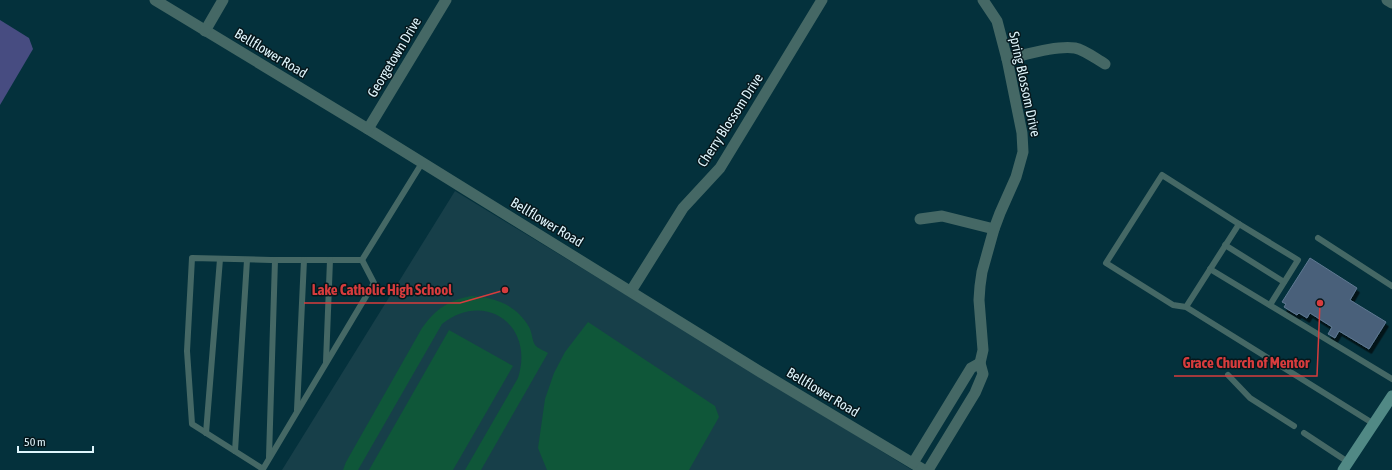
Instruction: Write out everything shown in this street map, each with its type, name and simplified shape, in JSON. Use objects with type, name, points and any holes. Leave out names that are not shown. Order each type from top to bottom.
[{"type":"main road","points":[[1346,466],[1392,396]]},
{"type":"street","name":"Bellflower Road","points":[[155,0],[368,129],[762,373],[924,470]]},
{"type":"street","points":[[205,31],[223,0]]},
{"type":"street","name":"Georgetown Drive","points":[[368,129],[446,0]]},
{"type":"street","name":"Cherry Blossom Drive","points":[[631,291],[684,208],[720,168],[822,0]]},
{"type":"street","name":"Spring Blossom Drive","points":[[928,470],[975,393],[983,374],[980,363],[983,350],[979,300],[980,286],[994,229],[1016,177],[1023,152],[1022,133],[1007,59],[997,22],[983,0]]},
{"type":"street","points":[[1387,0],[1392,3]]},
{"type":"street","points":[[1007,59],[1049,50],[1074,48],[1083,51],[1105,64]]},
{"type":"street","points":[[920,219],[942,216],[994,229]]},
{"type":"street","points":[[913,463],[971,368],[980,363]]},
{"type":"lane","points":[[362,260],[422,163]]},
{"type":"lane","points":[[1270,306],[1298,260],[1162,175],[1106,263],[1173,305],[1186,307],[1374,424]]},
{"type":"lane","points":[[1186,307],[1239,224]]},
{"type":"lane","points":[[1318,238],[1392,286]]},
{"type":"lane","points":[[1225,245],[1284,282]]},
{"type":"lane","points":[[192,258],[247,260],[362,260],[374,283],[263,469],[192,424],[187,351],[192,258]]},
{"type":"lane","points":[[206,433],[220,259]]},
{"type":"lane","points":[[235,451],[247,260]]},
{"type":"lane","points":[[269,458],[275,260]]},
{"type":"lane","points":[[297,412],[304,260]]},
{"type":"lane","points":[[326,364],[330,260]]},
{"type":"lane","points":[[1210,269],[1392,379]]},
{"type":"lane","points":[[1228,375],[1250,398],[1294,426]]},
{"type":"lane","points":[[1304,433],[1346,466]]},
{"type":"shaded area","points":[[455,191],[781,389],[912,470],[282,470]]},
{"type":"green space","points":[[471,296],[496,300],[518,313],[529,327],[535,345],[548,353],[481,470],[465,470],[518,378],[521,359],[519,342],[513,329],[502,318],[489,312],[474,311],[458,314],[442,324],[358,470],[343,470],[346,462],[422,328],[443,306],[455,300]]},
{"type":"green space","points":[[588,322],[715,406],[719,417],[689,470],[547,470],[538,448],[545,399],[554,373],[565,352]]},
{"type":"green space","points":[[449,330],[513,366],[453,470],[369,470]]},
{"type":"water","points":[[0,20],[29,38],[33,49],[0,105]]},
{"type":"building","points":[[1310,258],[1357,288],[1350,300],[1386,322],[1369,349],[1339,331],[1335,338],[1328,334],[1332,327],[1310,313],[1307,318],[1299,313],[1297,315],[1284,307],[1286,304],[1282,302]]},
{"type":"place","name":"Lake Catholic High School","points":[[505,290]]},
{"type":"place","name":"Grace Church of Mentor","points":[[1320,303]]}]
